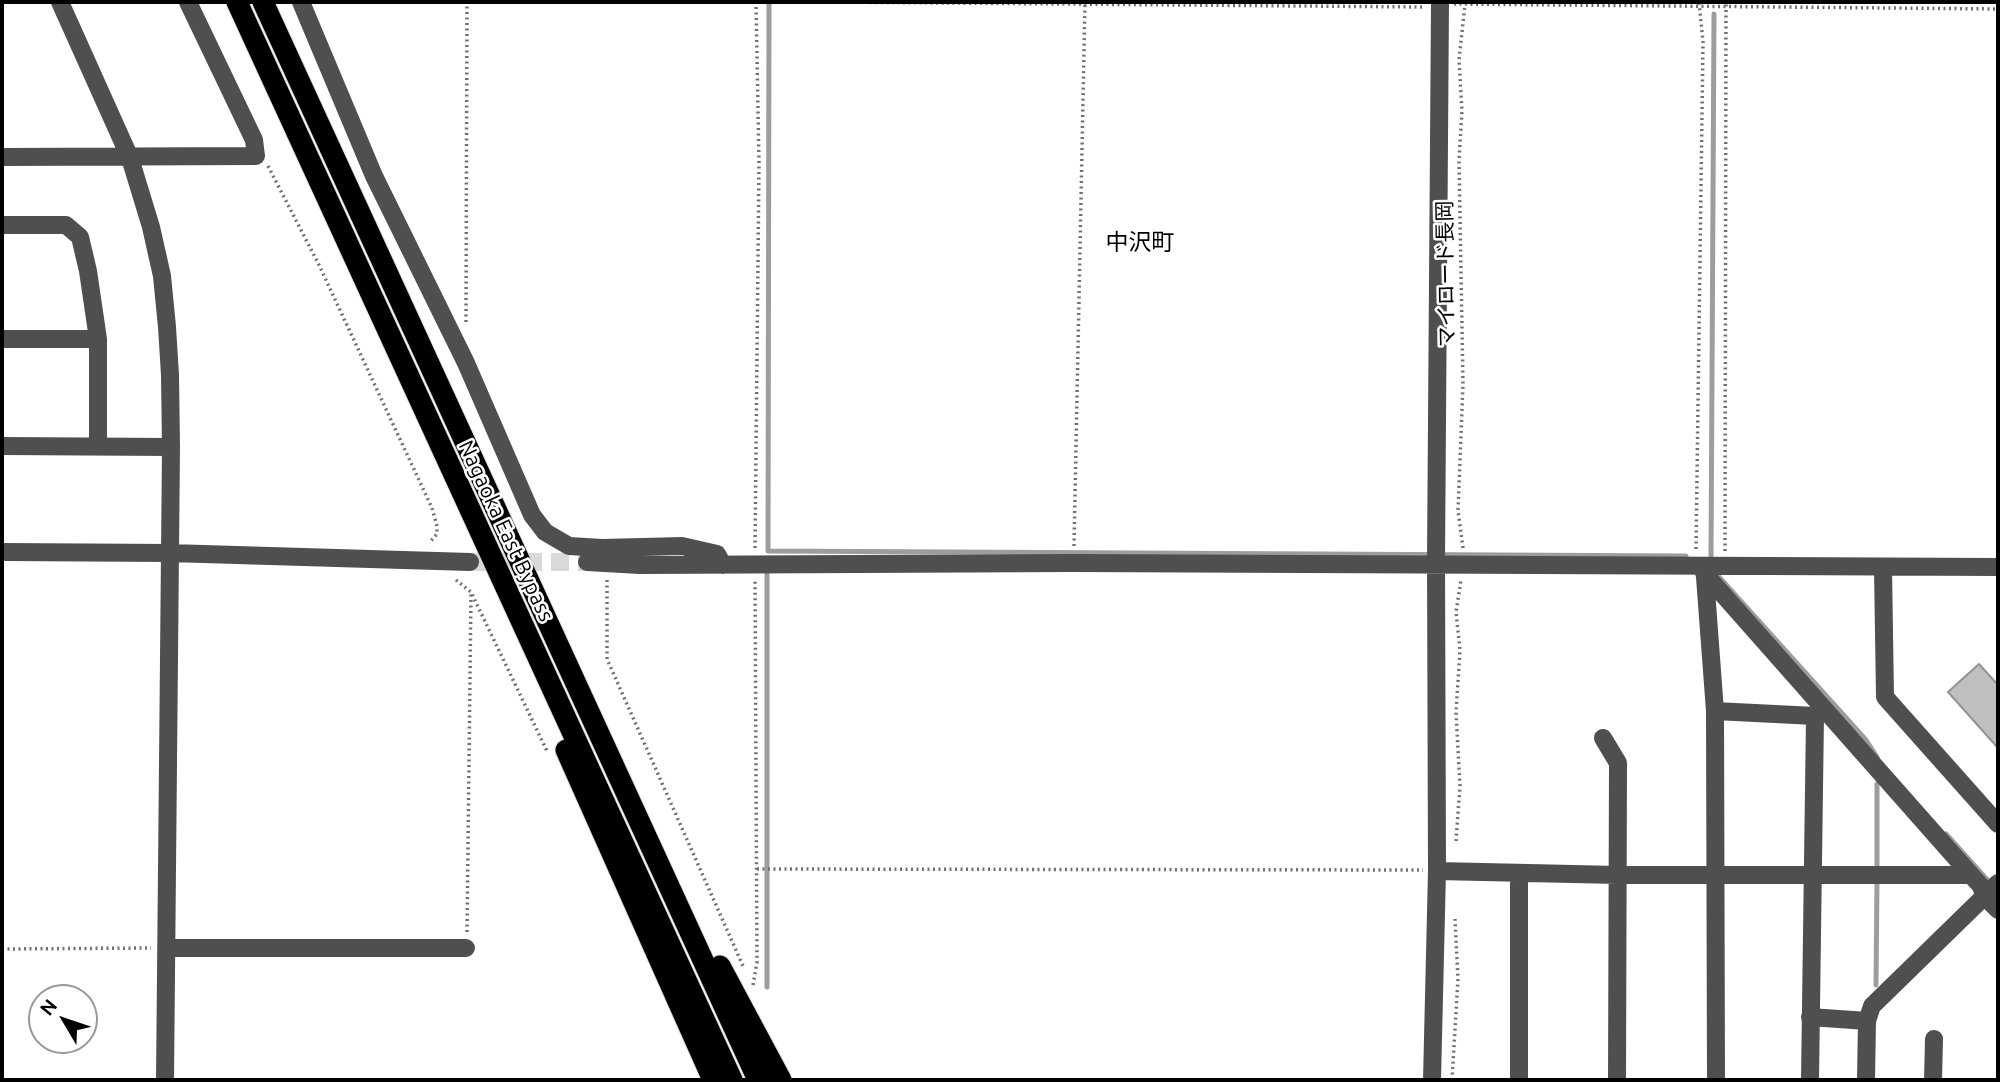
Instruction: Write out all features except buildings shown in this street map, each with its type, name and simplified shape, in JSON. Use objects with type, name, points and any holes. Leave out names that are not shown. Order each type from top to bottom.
[{"type":"highway","name":"Nagaoka East Bypass","points":[[237,2],[732,1080]]},
{"type":"highway","name":"Nagaoka East Bypass","points":[[263,2],[758,1080]]},
{"type":"highway","points":[[454,476],[576,778],[713,1080]]},
{"type":"highway","points":[[614,766],[781,1080]]},
{"type":"street","points":[[60,2],[130,158],[151,227],[162,276],[170,375],[164,1080]]},
{"type":"street","points":[[2,157],[256,156],[254,140],[188,2]]},
{"type":"street","points":[[301,2],[374,176],[466,363],[538,524],[545,532],[569,546],[682,546],[717,554],[723,565]]},
{"type":"street","points":[[1432,1080],[1437,871],[1440,3]]},
{"type":"street","points":[[2,225],[66,225],[80,237],[98,339],[98,446]]},
{"type":"street","points":[[2,339],[98,339]]},
{"type":"street","points":[[2,446],[170,447]]},
{"type":"street","points":[[2,552],[170,553],[470,562]]},
{"type":"street","points":[[587,562],[723,565],[1436,557],[1701,569],[1998,567]]},
{"type":"street","points":[[1883,568],[1885,697],[1998,824]]},
{"type":"street","points":[[1701,569],[1715,711],[1716,1080]]},
{"type":"street","points":[[1701,569],[1819,712],[1981,886],[1984,896],[1998,910]]},
{"type":"street","points":[[1715,711],[1819,712]]},
{"type":"street","points":[[1810,1080],[1819,712]]},
{"type":"street","points":[[1603,737],[1618,763],[1617,1080]]},
{"type":"street","points":[[1437,871],[1618,875],[1971,875]]},
{"type":"street","points":[[1519,873],[1519,1080]]},
{"type":"street","points":[[1866,1080],[1867,1021],[1877,1000],[1998,883]]},
{"type":"street","points":[[167,948],[466,948]]},
{"type":"street","points":[[1810,1017],[1867,1021]]},
{"type":"street","points":[[1933,1080],[1934,1039]]},
{"type":"path","points":[[466,322],[467,2]]},
{"type":"path","points":[[613,574],[606,581],[607,659],[752,987],[757,962],[755,563],[759,164],[756,2]]},
{"type":"path","points":[[825,2],[1420,8],[1440,3],[1726,4],[1998,9]]},
{"type":"path","name":"マイロード長岡","points":[[1463,547],[1458,511],[1463,384],[1459,160],[1462,111],[1459,60],[1464,3]]},
{"type":"path","points":[[1074,549],[1085,4]]},
{"type":"path","points":[[1699,4],[1703,42],[1701,569]]},
{"type":"path","points":[[1726,4],[1726,567]]},
{"type":"path","points":[[256,156],[270,168],[432,508],[437,534],[422,547]]},
{"type":"path","points":[[450,577],[461,582],[471,592],[549,755]]},
{"type":"path","points":[[1456,841],[1460,786],[1456,712],[1460,650],[1456,612],[1461,580]]},
{"type":"path","points":[[466,948],[471,592]]},
{"type":"path","points":[[757,869],[813,867],[1437,871]]},
{"type":"path","points":[[1451,1080],[1458,979],[1455,914]]},
{"type":"path","points":[[2,949],[167,948]]},
{"type":"waterway","points":[[769,2],[768,551],[1686,556]]},
{"type":"waterway","points":[[1711,556],[1714,14]]},
{"type":"waterway","points":[[767,573],[767,987]]},
{"type":"waterway","points":[[1719,577],[1866,740],[1877,757]]},
{"type":"waterway","points":[[1877,784],[1877,868]]},
{"type":"waterway","points":[[1946,834],[1991,884]]},
{"type":"waterway","points":[[1876,985],[1877,881]]},
{"type":"tunnel","points":[[470,562],[587,562]]},
{"type":"district","name":"中沢町","points":[[1140,242]]}]
